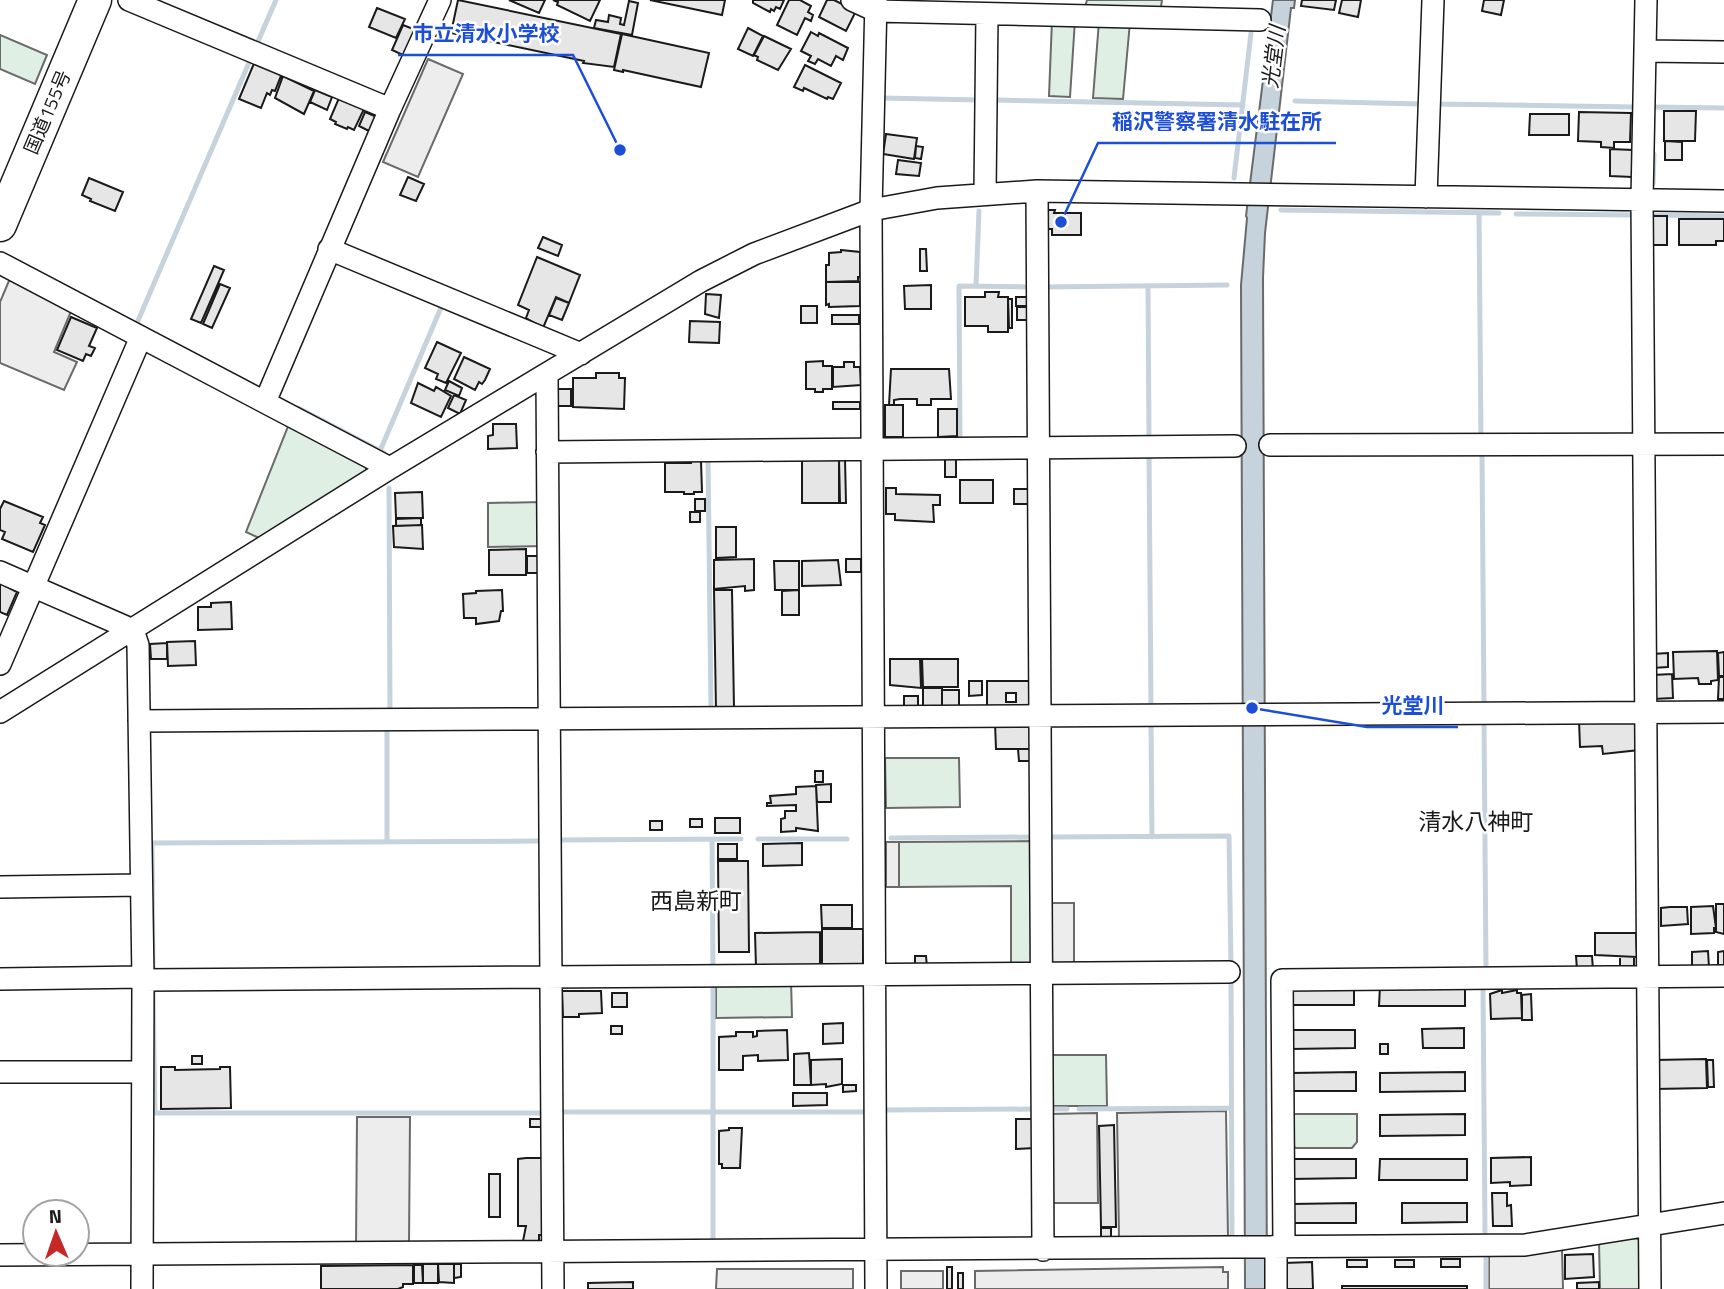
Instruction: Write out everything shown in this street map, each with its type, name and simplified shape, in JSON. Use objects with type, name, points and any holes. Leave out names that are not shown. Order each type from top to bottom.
[{"type":"highway","name":"国道155号","points":[[0,225],[95,0]]},
{"type":"street","points":[[129,0],[390,109]]},
{"type":"street","points":[[265,402],[329,249],[440,0]]},
{"type":"street","points":[[852,0],[876,6],[1260,20]]},
{"type":"street","points":[[1426,197],[1433,0]]},
{"type":"street","points":[[1646,0],[1642,199],[1650,1289]]},
{"type":"street","points":[[876,6],[871,210],[876,1289]]},
{"type":"street","points":[[985,193],[990,9]]},
{"type":"street","points":[[1644,51],[1724,52]]},
{"type":"street","points":[[1037,191],[1043,1250]]},
{"type":"street","points":[[0,712],[390,468],[701,281],[754,254],[871,210],[937,198],[1037,191],[1724,201]]},
{"type":"street","points":[[329,249],[581,354]]},
{"type":"street","points":[[0,262],[390,468]]},
{"type":"street","points":[[0,664],[141,337]]},
{"type":"street","points":[[547,374],[553,1289]]},
{"type":"street","points":[[1270,445],[1724,444]]},
{"type":"street","points":[[547,452],[1235,446]]},
{"type":"street","points":[[0,572],[133,631],[138,645],[142,1289]]},
{"type":"street","points":[[139,721],[1724,712]]},
{"type":"street","points":[[0,887],[141,886]]},
{"type":"street","points":[[0,979],[1229,972]]},
{"type":"street","points":[[1276,1289],[1280,1247],[1283,980],[1724,976]]},
{"type":"street","points":[[0,1072],[142,1072]]},
{"type":"street","points":[[0,1255],[1525,1245],[1724,1213]]},
{"type":"green space","points":[[1087,0],[1162,0],[1160,13],[1084,11]]},
{"type":"green space","points":[[1052,20],[1075,20],[1070,97],[1049,96]]},
{"type":"green space","points":[[1099,21],[1130,22],[1123,99],[1093,98]]},
{"type":"green space","points":[[0,35],[47,55],[35,84],[0,69]]},
{"type":"green space","points":[[289,424],[366,464],[366,472],[259,538],[246,532]]},
{"type":"green space","points":[[542,502],[543,546],[488,547],[488,503]]},
{"type":"green space","points":[[885,758],[959,758],[960,807],[886,808]]},
{"type":"green space","points":[[1037,841],[1034,967],[1011,967],[1011,886],[899,887],[899,842]]},
{"type":"green space","points":[[791,980],[792,1017],[716,1018],[716,982]]},
{"type":"green space","points":[[1047,1055],[1106,1055],[1107,1106],[1047,1106]]},
{"type":"green space","points":[[1290,1114],[1357,1114],[1357,1142],[1352,1148],[1296,1148],[1289,1143]]},
{"type":"green space","points":[[1636,1238],[1643,1241],[1644,1289],[1600,1289],[1599,1242]]},
{"type":"shaded area","points":[[428,59],[463,74],[418,177],[383,162]]},
{"type":"shaded area","points":[[11,276],[72,309],[54,352],[77,362],[64,390],[0,363],[0,302]]},
{"type":"shaded area","points":[[886,842],[899,842],[899,887],[886,887]]},
{"type":"shaded area","points":[[1047,903],[1074,903],[1074,968],[1055,968],[1047,960]]},
{"type":"shaded area","points":[[1226,1111],[1228,1237],[1119,1238],[1117,1113]]},
{"type":"shaded area","points":[[1097,1113],[1098,1203],[1049,1203],[1048,1114]]},
{"type":"shaded area","points":[[357,1117],[410,1117],[409,1245],[356,1245]]},
{"type":"shaded area","points":[[1562,1248],[1563,1289],[1489,1289],[1489,1256]]},
{"type":"shaded area","points":[[1223,1267],[1223,1272],[1228,1272],[1228,1289],[975,1289],[975,1271]]},
{"type":"shaded area","points":[[717,1269],[853,1269],[853,1289],[716,1289]]},
{"type":"shaded area","points":[[901,1271],[943,1271],[943,1289],[901,1289]]},
{"type":"water","points":[[1273,0],[1295,0],[1294,8],[1291,8],[1265,233],[1263,278],[1267,1289],[1245,1289],[1241,285],[1246,216]]},
{"type":"building","points":[[458,0],[621,34],[614,67],[583,63],[584,61],[451,33]]},
{"type":"building","points":[[509,0],[545,0],[539,13]]},
{"type":"building","points":[[553,0],[600,0],[590,21],[557,5],[558,2]]},
{"type":"building","points":[[650,0],[725,0],[722,15]]},
{"type":"building","points":[[753,0],[784,0],[780,9],[776,7],[770,12],[753,3]]},
{"type":"building","points":[[789,0],[800,0],[811,6],[808,12],[813,15],[811,21],[805,18],[797,35],[777,25]]},
{"type":"building","points":[[827,0],[834,0],[856,11],[846,31],[819,17]]},
{"type":"building","points":[[1302,0],[1336,0],[1334,10],[1301,6]]},
{"type":"building","points":[[1342,0],[1361,0],[1358,17],[1339,13]]},
{"type":"building","points":[[1484,0],[1504,0],[1501,15],[1482,11]]},
{"type":"building","points":[[629,1],[638,3],[632,35],[594,28],[596,20],[608,22],[609,15],[621,18],[620,24],[624,25]]},
{"type":"building","points":[[377,8],[405,19],[396,38],[369,27]]},
{"type":"building","points":[[403,25],[416,30],[405,56],[392,50]]},
{"type":"building","points":[[748,28],[763,36],[753,56],[738,49]]},
{"type":"building","points":[[811,32],[818,36],[819,33],[848,48],[843,60],[836,56],[831,66],[818,59],[815,64],[808,61],[811,56],[801,51]]},
{"type":"building","points":[[622,34],[709,53],[701,87],[614,70]]},
{"type":"building","points":[[764,36],[791,49],[778,70],[757,60],[758,57],[754,55]]},
{"type":"building","points":[[255,61],[282,73],[275,91],[272,90],[270,95],[267,93],[261,108],[239,99]]},
{"type":"building","points":[[805,65],[841,83],[833,99],[794,87]]},
{"type":"building","points":[[283,76],[314,91],[304,114],[275,98]]},
{"type":"building","points":[[315,90],[332,97],[327,110],[310,102]]},
{"type":"building","points":[[339,98],[364,109],[354,130],[335,124],[336,122],[330,119]]},
{"type":"building","points":[[1664,111],[1696,111],[1695,141],[1664,141]]},
{"type":"building","points":[[365,112],[377,117],[371,132],[359,126]]},
{"type":"building","points":[[1579,112],[1631,113],[1630,142],[1614,142],[1614,148],[1601,147],[1601,142],[1578,141]]},
{"type":"building","points":[[1530,114],[1569,114],[1569,135],[1529,135]]},
{"type":"building","points":[[886,134],[917,138],[914,159],[883,154]]},
{"type":"building","points":[[1665,141],[1682,142],[1682,160],[1665,160]]},
{"type":"building","points":[[916,146],[923,147],[921,159],[915,158]]},
{"type":"building","points":[[1610,149],[1633,150],[1632,177],[1610,176]]},
{"type":"building","points":[[898,160],[921,163],[919,176],[896,174]]},
{"type":"building","points":[[408,177],[424,184],[416,201],[400,195]]},
{"type":"building","points":[[89,178],[123,192],[115,211],[82,195]]},
{"type":"building","points":[[1044,210],[1055,210],[1054,213],[1081,213],[1081,235],[1052,235],[1052,229],[1044,229]]},
{"type":"building","points":[[1652,216],[1667,216],[1667,245],[1652,245]]},
{"type":"building","points":[[1679,219],[1724,219],[1724,241],[1716,241],[1716,245],[1679,245]]},
{"type":"building","points":[[543,237],[562,245],[558,256],[538,248]]},
{"type":"building","points":[[920,249],[926,249],[927,271],[920,271]]},
{"type":"building","points":[[841,250],[860,252],[858,281],[826,282],[829,253]]},
{"type":"building","points":[[537,257],[580,275],[569,303],[556,297],[543,328],[526,318],[529,310],[518,305]]},
{"type":"building","points":[[214,266],[224,270],[201,323],[191,319]]},
{"type":"building","points":[[826,282],[860,282],[860,306],[826,305]]},
{"type":"building","points":[[220,284],[230,288],[212,328],[203,324]]},
{"type":"building","points":[[931,285],[931,309],[905,309],[904,286]]},
{"type":"building","points":[[985,292],[999,292],[998,297],[1008,297],[1008,332],[988,332],[988,326],[965,326],[965,297],[985,297]]},
{"type":"building","points":[[706,294],[721,295],[719,318],[705,314]]},
{"type":"building","points":[[1016,297],[1030,297],[1030,306],[1016,306]]},
{"type":"building","points":[[556,298],[569,303],[562,320],[549,315]]},
{"type":"building","points":[[1008,299],[1012,299],[1012,328],[1009,328]]},
{"type":"building","points":[[801,306],[817,306],[817,323],[801,323]]},
{"type":"building","points":[[1017,307],[1030,307],[1030,320],[1017,320]]},
{"type":"building","points":[[832,315],[859,315],[859,324],[832,324]]},
{"type":"building","points":[[71,317],[97,328],[89,346],[95,348],[91,356],[86,354],[83,361],[57,350]]},
{"type":"building","points":[[690,321],[720,322],[719,343],[689,342]]},
{"type":"building","points":[[437,342],[461,353],[446,383],[436,379],[438,374],[425,368]]},
{"type":"building","points":[[464,357],[490,369],[485,380],[482,384],[479,382],[475,390],[454,379]]},
{"type":"building","points":[[823,361],[823,366],[832,366],[832,389],[815,392],[815,389],[806,389],[806,362]]},
{"type":"building","points":[[844,362],[854,362],[854,367],[860,367],[861,385],[833,387],[833,367],[844,367]]},
{"type":"building","points":[[891,369],[949,369],[951,399],[931,399],[931,405],[917,405],[917,399],[900,399],[894,400],[894,405],[889,405]]},
{"type":"building","points":[[596,373],[619,373],[619,378],[625,378],[624,409],[573,407],[573,378],[596,378]]},
{"type":"building","points":[[449,381],[462,388],[459,396],[445,390]]},
{"type":"building","points":[[418,383],[434,391],[436,387],[451,396],[441,417],[411,403]]},
{"type":"building","points":[[555,389],[571,389],[571,406],[555,406]]},
{"type":"building","points":[[454,395],[466,400],[460,414],[448,408]]},
{"type":"building","points":[[833,402],[860,402],[860,409],[833,409]]},
{"type":"building","points":[[885,405],[903,405],[903,437],[885,437]]},
{"type":"building","points":[[938,409],[957,409],[957,436],[938,437]]},
{"type":"building","points":[[493,424],[516,424],[517,448],[488,449],[488,436],[493,435]]},
{"type":"building","points":[[945,458],[956,458],[956,477],[945,477]]},
{"type":"building","points":[[839,459],[845,459],[846,503],[840,503]]},
{"type":"building","points":[[839,459],[839,503],[802,503],[802,460]]},
{"type":"building","points":[[701,461],[702,492],[665,492],[665,463]]},
{"type":"building","points":[[960,480],[993,480],[993,503],[960,503]]},
{"type":"building","points":[[886,488],[896,488],[896,494],[940,495],[940,505],[933,505],[934,522],[895,520],[895,514],[886,514]]},
{"type":"building","points":[[1014,489],[1029,489],[1029,504],[1014,504]]},
{"type":"building","points":[[422,492],[423,518],[396,518],[395,493]]},
{"type":"building","points":[[695,499],[705,499],[705,511],[695,511]]},
{"type":"building","points":[[4,501],[43,517],[40,523],[45,525],[33,552],[2,539],[5,532],[0,530],[0,509]]},
{"type":"building","points":[[690,512],[700,512],[700,522],[690,522]]},
{"type":"building","points":[[421,518],[421,525],[396,526],[396,519]]},
{"type":"building","points":[[422,525],[423,549],[394,547],[393,526]]},
{"type":"building","points":[[716,527],[736,527],[736,557],[716,558]]},
{"type":"building","points":[[526,549],[526,575],[489,575],[489,550]]},
{"type":"building","points":[[527,556],[542,556],[542,573],[527,573]]},
{"type":"building","points":[[754,559],[754,590],[745,591],[745,586],[714,589],[714,560]]},
{"type":"building","points":[[846,559],[861,559],[861,572],[846,572]]},
{"type":"building","points":[[838,560],[841,585],[802,586],[802,561]]},
{"type":"building","points":[[774,561],[799,561],[799,590],[775,590]]},
{"type":"building","points":[[0,583],[17,592],[7,615],[0,612]]},
{"type":"building","points":[[502,590],[503,611],[499,621],[476,624],[476,618],[464,618],[463,594]]},
{"type":"building","points":[[714,590],[732,590],[734,709],[716,710]]},
{"type":"building","points":[[799,590],[799,615],[782,615],[782,591]]},
{"type":"building","points":[[231,602],[232,629],[198,630],[198,607]]},
{"type":"building","points":[[195,641],[196,665],[168,666],[167,642]]},
{"type":"building","points":[[167,643],[167,659],[151,659],[150,644]]},
{"type":"building","points":[[1717,651],[1718,680],[1711,681],[1711,684],[1699,684],[1698,678],[1674,679],[1673,652]]},
{"type":"building","points":[[1724,652],[1724,676],[1719,676],[1718,653]]},
{"type":"building","points":[[1668,653],[1668,667],[1652,668],[1652,654]]},
{"type":"building","points":[[890,659],[920,659],[921,688],[890,685]]},
{"type":"building","points":[[922,659],[958,659],[958,687],[923,687]]},
{"type":"building","points":[[1672,674],[1673,698],[1653,699],[1653,675]]},
{"type":"building","points":[[1719,677],[1724,677],[1724,699],[1718,699]]},
{"type":"building","points":[[969,681],[982,681],[982,695],[969,696]]},
{"type":"building","points":[[987,681],[1030,681],[1030,709],[987,709]],"holes":[[[1006,693],[1016,693],[1016,702],[1006,702]]]},
{"type":"building","points":[[923,688],[942,688],[942,709],[923,709]]},
{"type":"building","points":[[942,690],[959,690],[959,706],[942,706]]},
{"type":"building","points":[[904,696],[918,696],[918,709],[904,709]]},
{"type":"building","points":[[1579,720],[1638,723],[1639,750],[1603,754],[1602,746],[1580,747]]},
{"type":"building","points":[[995,723],[1031,726],[1031,749],[996,749]]},
{"type":"building","points":[[1018,749],[1034,749],[1034,761],[1019,761]]},
{"type":"building","points":[[815,771],[823,771],[823,782],[815,782]]},
{"type":"building","points":[[831,784],[831,802],[817,802],[816,785]]},
{"type":"building","points":[[816,786],[818,831],[796,828],[796,831],[781,832],[781,819],[785,818],[785,811],[796,811],[796,805],[767,806],[767,803],[771,803],[770,796],[796,794],[796,787]]},
{"type":"building","points":[[715,818],[740,818],[740,833],[715,833]]},
{"type":"building","points":[[690,819],[702,819],[702,827],[690,827]]},
{"type":"building","points":[[650,821],[662,821],[662,830],[650,830]]},
{"type":"building","points":[[802,843],[802,865],[763,866],[763,844]]},
{"type":"building","points":[[718,844],[737,844],[737,859],[718,859]]},
{"type":"building","points":[[718,861],[748,861],[749,952],[719,952]]},
{"type":"building","points":[[1716,904],[1724,904],[1724,934],[1716,932]]},
{"type":"building","points":[[821,905],[852,905],[852,928],[822,928]]},
{"type":"building","points":[[1713,906],[1716,928],[1714,933],[1691,934],[1691,907]]},
{"type":"building","points":[[1687,907],[1688,924],[1661,926],[1661,908]]},
{"type":"building","points":[[822,929],[863,929],[863,964],[822,964]]},
{"type":"building","points":[[820,932],[820,966],[756,967],[755,933]]},
{"type":"building","points":[[1595,933],[1636,933],[1637,957],[1595,955]]},
{"type":"building","points":[[1708,951],[1709,968],[1692,968],[1692,952]]},
{"type":"building","points":[[1724,951],[1724,968],[1718,968],[1718,952]]},
{"type":"building","points":[[915,956],[926,956],[927,967],[915,967]]},
{"type":"building","points":[[1576,956],[1592,956],[1593,970],[1577,970]]},
{"type":"building","points":[[1620,957],[1634,957],[1634,968],[1620,969]]},
{"type":"building","points":[[1380,986],[1465,986],[1465,1006],[1379,1006]]},
{"type":"building","points":[[1290,987],[1354,987],[1354,1005],[1290,1005]]},
{"type":"building","points":[[1502,990],[1502,993],[1517,990],[1517,993],[1521,993],[1522,1018],[1491,1019],[1490,994]]},
{"type":"building","points":[[562,991],[601,991],[602,1013],[563,1017]]},
{"type":"building","points":[[612,993],[627,993],[627,1007],[612,1007]]},
{"type":"building","points":[[1531,994],[1532,1020],[1522,1020],[1522,995]]},
{"type":"building","points":[[843,1023],[843,1043],[823,1044],[823,1024]]},
{"type":"building","points":[[611,1026],[622,1026],[622,1034],[611,1034]]},
{"type":"building","points":[[1464,1028],[1464,1048],[1423,1048],[1422,1029]]},
{"type":"building","points":[[787,1030],[788,1060],[758,1061],[758,1055],[743,1056],[743,1070],[719,1070],[719,1037],[736,1036],[736,1032],[753,1032],[753,1037],[757,1036],[757,1031]]},
{"type":"building","points":[[1290,1030],[1355,1030],[1355,1048],[1290,1049]]},
{"type":"building","points":[[1380,1044],[1388,1044],[1388,1054],[1380,1054]]},
{"type":"building","points":[[809,1053],[811,1085],[794,1085],[794,1054]]},
{"type":"building","points":[[192,1056],[202,1056],[202,1064],[192,1064]]},
{"type":"building","points":[[842,1059],[842,1084],[826,1087],[826,1084],[811,1085],[811,1060]]},
{"type":"building","points":[[1706,1059],[1707,1088],[1655,1089],[1655,1060]]},
{"type":"building","points":[[1707,1060],[1713,1060],[1714,1087],[1708,1087]]},
{"type":"building","points":[[161,1067],[175,1067],[175,1070],[230,1067],[231,1108],[161,1109]]},
{"type":"building","points":[[1356,1072],[1356,1091],[1291,1091],[1291,1073]]},
{"type":"building","points":[[1465,1072],[1465,1091],[1380,1092],[1380,1073]]},
{"type":"building","points":[[843,1085],[856,1085],[856,1091],[843,1092]]},
{"type":"building","points":[[793,1093],[827,1093],[827,1105],[793,1106]]},
{"type":"building","points":[[1465,1114],[1465,1135],[1380,1136],[1380,1115]]},
{"type":"building","points":[[530,1119],[543,1119],[543,1127],[530,1127]]},
{"type":"building","points":[[1016,1119],[1034,1119],[1035,1148],[1016,1149]]},
{"type":"building","points":[[1114,1125],[1116,1227],[1101,1227],[1099,1126]]},
{"type":"building","points":[[742,1128],[740,1168],[722,1168],[722,1164],[719,1164],[719,1131]]},
{"type":"building","points":[[1531,1157],[1531,1185],[1491,1183],[1491,1158]]},
{"type":"building","points":[[546,1158],[546,1235],[539,1235],[539,1241],[523,1241],[526,1226],[518,1226],[518,1159]]},
{"type":"building","points":[[1291,1159],[1356,1159],[1356,1178],[1291,1179]]},
{"type":"building","points":[[1380,1159],[1467,1159],[1467,1180],[1379,1180]]},
{"type":"building","points":[[489,1174],[500,1174],[500,1217],[489,1217]]},
{"type":"building","points":[[1492,1193],[1507,1193],[1507,1206],[1511,1205],[1512,1226],[1493,1226]]},
{"type":"building","points":[[1356,1203],[1356,1223],[1291,1223],[1291,1204]]},
{"type":"building","points":[[1402,1203],[1467,1203],[1467,1222],[1402,1223]]},
{"type":"building","points":[[1101,1228],[1111,1228],[1111,1237],[1101,1237]]},
{"type":"building","points":[[1593,1254],[1594,1277],[1565,1279],[1565,1255]]},
{"type":"building","points":[[1441,1259],[1460,1259],[1460,1267],[1441,1267]]},
{"type":"building","points":[[1347,1260],[1367,1260],[1367,1267],[1347,1267]]},
{"type":"building","points":[[1395,1260],[1414,1260],[1414,1267],[1395,1267]]},
{"type":"building","points":[[1312,1262],[1313,1289],[1284,1289],[1284,1263]]},
{"type":"building","points":[[423,1264],[438,1264],[438,1283],[423,1283]]},
{"type":"building","points":[[438,1264],[454,1264],[454,1283],[439,1282]]},
{"type":"building","points":[[454,1264],[461,1264],[461,1277],[454,1278]]},
{"type":"building","points":[[413,1265],[413,1284],[403,1284],[403,1287],[398,1289],[321,1289],[321,1266]]},
{"type":"building","points":[[414,1265],[422,1265],[423,1283],[414,1283]]},
{"type":"building","points":[[947,1267],[952,1267],[952,1289],[947,1289]]},
{"type":"building","points":[[958,1273],[963,1273],[963,1289],[958,1289]]},
{"type":"building","points":[[633,1282],[633,1289],[588,1289],[588,1283]]},
{"type":"building","points":[[1599,1282],[1599,1289],[1577,1289],[1577,1283]]},
{"type":"building","points":[[1342,1286],[1467,1286],[1467,1289],[1342,1289]]},
{"type":"waterway","points":[[256,46],[276,0]]},
{"type":"waterway","points":[[1234,178],[1251,33]]},
{"type":"waterway","points":[[137,323],[251,58]]},
{"type":"waterway","points":[[882,98],[979,100]]},
{"type":"waterway","points":[[995,100],[1243,105]]},
{"type":"waterway","points":[[1295,101],[1419,104]]},
{"type":"waterway","points":[[1435,104],[1634,107]]},
{"type":"waterway","points":[[1654,107],[1724,108]]},
{"type":"waterway","points":[[1653,184],[1654,154]]},
{"type":"waterway","points":[[1281,210],[1499,213]]},
{"type":"waterway","points":[[976,286],[979,211]]},
{"type":"waterway","points":[[1479,213],[1481,439]]},
{"type":"waterway","points":[[1516,214],[1634,215]]},
{"type":"waterway","points":[[1653,215],[1724,216]]},
{"type":"waterway","points":[[1043,287],[1227,285]]},
{"type":"waterway","points":[[955,440],[960,440],[959,286],[1030,287]]},
{"type":"waterway","points":[[1148,286],[1149,440]]},
{"type":"waterway","points":[[380,451],[443,303]]},
{"type":"waterway","points":[[298,408],[384,453]]},
{"type":"waterway","points":[[1149,452],[1151,709]]},
{"type":"waterway","points":[[1482,453],[1484,707]]},
{"type":"waterway","points":[[708,458],[711,710]]},
{"type":"waterway","points":[[389,488],[390,712]]},
{"type":"waterway","points":[[1484,720],[1486,971]]},
{"type":"waterway","points":[[1151,722],[1152,837]]},
{"type":"waterway","points":[[387,726],[387,842]]},
{"type":"waterway","points":[[1048,837],[1229,836],[1231,966]]},
{"type":"waterway","points":[[891,838],[1035,837]]},
{"type":"waterway","points":[[557,840],[741,839]]},
{"type":"waterway","points":[[758,839],[847,839]]},
{"type":"waterway","points":[[712,840],[713,969]]},
{"type":"waterway","points":[[153,971],[152,843],[543,841]]},
{"type":"waterway","points":[[1231,977],[1232,1235]]},
{"type":"waterway","points":[[713,982],[713,1238]]},
{"type":"waterway","points":[[1483,986],[1485,1232]]},
{"type":"waterway","points":[[153,989],[155,1113],[543,1113]]},
{"type":"waterway","points":[[1079,1109],[1231,1108]]},
{"type":"waterway","points":[[887,1110],[1036,1109]]},
{"type":"waterway","points":[[1048,1109],[1067,1109]]},
{"type":"waterway","points":[[559,1112],[864,1112]]},
{"type":"waterway","points":[[1486,1256],[1486,1289]]},
{"type":"place","name":"市立清水小学校","points":[[620,150]]},
{"type":"place","name":"稲沢警察署清水駐在所","points":[[1061,222]]},
{"type":"place","name":"光堂川","points":[[1252,708]]},
{"type":"district","name":"清水八神町","points":[[1476,822]]},
{"type":"district","name":"西島新町","points":[[696,901]]}]
